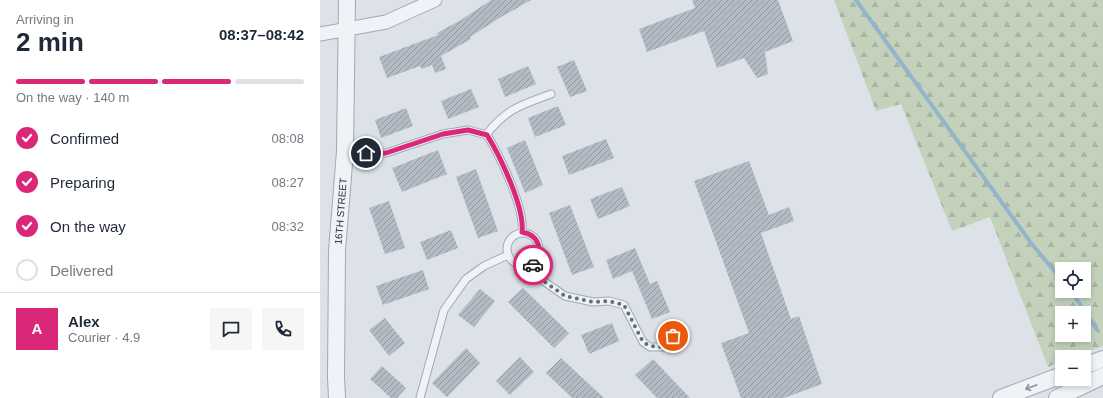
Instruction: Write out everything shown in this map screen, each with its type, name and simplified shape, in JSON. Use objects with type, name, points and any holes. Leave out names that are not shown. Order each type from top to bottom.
[{"type":"street","name":"16TH STREET","points":[[337,398],[338,251],[345,151],[347,0]]},
{"type":"street","points":[[320,34],[386,22],[435,0]]},
{"type":"street","points":[[1091,363],[1103,359]]},
{"type":"street","points":[[1057,398],[1103,376]]},
{"type":"street","points":[[1001,398],[1055,379]]},
{"type":"lane","points":[[486,135],[496,122],[506,114],[521,106],[551,94]]},
{"type":"lane","points":[[345,151],[386,153],[443,134],[468,130],[486,135],[504,166],[520,212],[523,225],[522,232]]},
{"type":"lane","points":[[522,232],[530,234],[538,243],[539,252],[536,259],[527,265],[519,264],[513,261],[508,255],[508,241],[513,236],[522,232]]},
{"type":"lane","points":[[420,398],[444,310],[466,279],[484,266],[508,255]]},
{"type":"lane","points":[[531,263],[542,280],[565,296],[593,302],[609,301],[624,305],[643,342],[650,346],[662,347],[673,336]]},
{"type":"green space","points":[[834,0],[1103,0],[1103,346],[1091,350],[1055,350],[1055,364],[1048,367],[990,217],[952,231],[901,104],[876,111]]},
{"type":"building","points":[[491,0],[531,0],[504,15],[470,37],[471,39],[441,56],[446,69],[435,73],[432,65],[422,69],[420,66],[387,78],[379,57],[438,35],[437,33],[461,20]]},
{"type":"building","points":[[692,0],[778,0],[793,41],[765,52],[768,74],[757,78],[744,58],[717,68],[704,31],[647,52],[639,29],[695,8]]},
{"type":"building","points":[[574,60],[587,91],[570,97],[557,67]]},
{"type":"building","points":[[528,66],[536,84],[505,97],[498,79]]},
{"type":"building","points":[[471,89],[479,107],[448,119],[441,101]]},
{"type":"building","points":[[558,106],[566,125],[535,137],[528,118]]},
{"type":"building","points":[[406,108],[413,126],[381,138],[375,120]]},
{"type":"building","points":[[606,139],[614,158],[569,175],[562,156]]},
{"type":"building","points":[[525,140],[543,185],[525,193],[507,148]]},
{"type":"building","points":[[438,150],[447,174],[402,192],[392,168]]},
{"type":"building","points":[[749,161],[769,215],[789,207],[794,221],[761,233],[791,319],[799,316],[822,384],[784,398],[741,398],[721,343],[749,333],[694,181]]},
{"type":"building","points":[[476,169],[498,231],[478,238],[456,177]]},
{"type":"building","points":[[622,187],[630,206],[598,219],[590,199]]},
{"type":"building","points":[[389,201],[405,248],[385,254],[369,208]]},
{"type":"building","points":[[570,205],[594,267],[572,275],[549,213]]},
{"type":"building","points":[[451,230],[458,248],[427,260],[420,242]]},
{"type":"building","points":[[635,248],[650,284],[657,281],[670,312],[652,319],[632,271],[613,279],[606,260]]},
{"type":"building","points":[[423,270],[429,289],[383,305],[376,286]]},
{"type":"building","points":[[523,288],[569,333],[554,348],[508,302]]},
{"type":"building","points":[[480,289],[495,301],[474,327],[458,315]]},
{"type":"building","points":[[385,318],[405,343],[389,356],[369,330]]},
{"type":"building","points":[[612,323],[619,341],[589,354],[581,335]]},
{"type":"building","points":[[466,348],[480,363],[447,397],[432,383]]},
{"type":"building","points":[[520,357],[534,372],[510,395],[496,381]]},
{"type":"building","points":[[561,358],[604,398],[572,398],[546,373]]},
{"type":"building","points":[[653,359],[690,398],[657,398],[635,375]]},
{"type":"building","points":[[382,366],[406,388],[397,398],[391,398],[370,379]]},
{"type":"waterway","points":[[856,0],[1031,243],[1055,272]]},
{"type":"waterway","points":[[1076,298],[1098,331]]},
{"type":"way so far","points":[[533,265],[542,280],[565,296],[593,302],[609,301],[624,305],[643,342],[650,346],[662,347],[673,336]]},
{"type":"route","points":[[366,153],[386,153],[443,134],[468,130],[487,135],[504,166],[520,212],[523,225],[522,232],[530,234],[538,243],[539,252],[536,259],[531,263],[533,265]]}]
